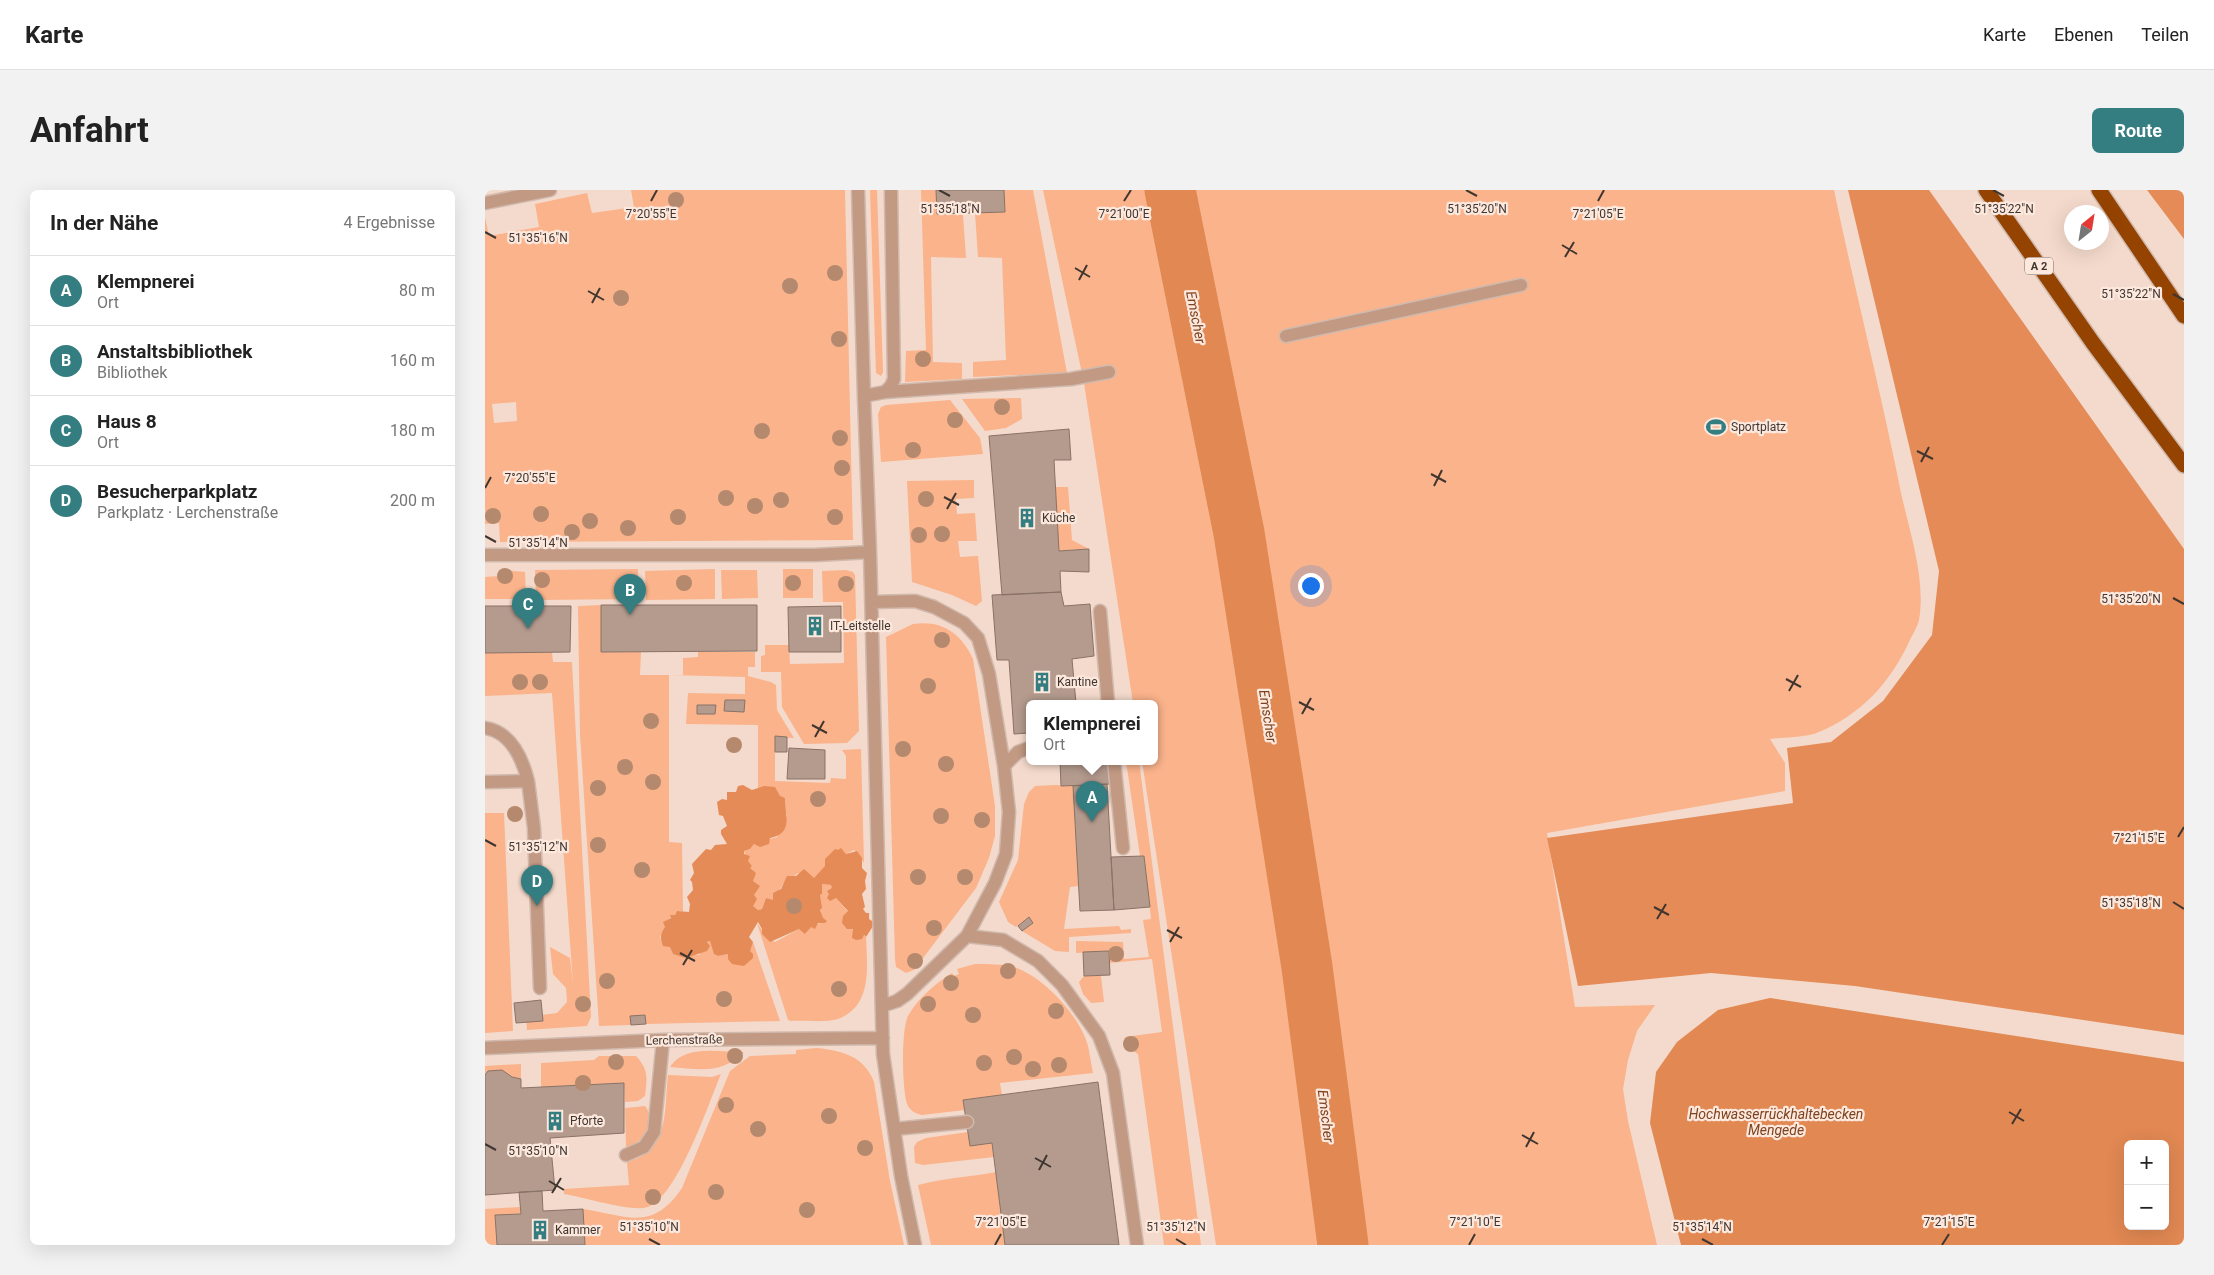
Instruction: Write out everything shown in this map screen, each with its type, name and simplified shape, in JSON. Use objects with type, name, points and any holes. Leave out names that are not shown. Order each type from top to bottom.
[{"type":"highway","name":"A 2","points":[[1986,190],[2093,342],[2184,465]]},
{"type":"highway","points":[[2099,190],[2184,316]]},
{"type":"street","points":[[485,204],[550,190]]},
{"type":"street","points":[[858,190],[871,552],[883,1038],[894,1129],[915,1245]]},
{"type":"street","points":[[885,392],[891,386],[894,379],[891,190]]},
{"type":"street","points":[[1286,336],[1521,285]]},
{"type":"street","points":[[864,396],[885,392],[1071,379],[1109,372]]},
{"type":"street","points":[[485,555],[815,555],[871,552]]},
{"type":"street","points":[[872,602],[915,602],[934,607],[964,623],[978,638],[989,674],[1004,766],[1009,812],[1007,854],[995,883],[967,936],[907,994],[897,1001],[882,1006]]},
{"type":"street","points":[[1100,611],[1109,700]]},
{"type":"street","points":[[485,728],[496,731],[511,742],[521,760],[528,781],[534,828],[541,988]]},
{"type":"street","points":[[1004,766],[1018,752],[1026,749]]},
{"type":"street","points":[[1114,765],[1123,848]]},
{"type":"street","points":[[485,782],[528,781]]},
{"type":"street","points":[[967,936],[1003,940],[1038,961],[1062,984],[1099,1036],[1113,1073],[1137,1245]]},
{"type":"street","name":"Lerchenstraße","points":[[485,1048],[663,1040],[883,1038]]},
{"type":"street","points":[[626,1155],[644,1147],[654,1132],[663,1040]]},
{"type":"street","points":[[894,1129],[967,1122]]},
{"type":"shaded area","points":[[631,190],[845,190],[853,540],[500,542],[499,523],[485,524],[485,217],[489,236],[539,227],[535,204],[587,193],[592,213],[634,207]],"holes":[[[516,402],[517,421],[494,423],[492,404]]]},
{"type":"shaded area","points":[[870,190],[877,190],[883,372],[881,376],[876,373]]},
{"type":"shaded area","points":[[921,190],[936,190],[937,214],[963,215],[966,258],[931,257],[933,362],[962,363],[962,379],[905,382],[906,351],[926,350]]},
{"type":"shaded area","points":[[1004,190],[1033,190],[1067,373],[973,377],[973,362],[1006,360],[1002,258],[978,257],[975,213],[1005,212]]},
{"type":"shaded area","points":[[1043,190],[1834,190],[1916,556],[1921,605],[1917,626],[1892,672],[1872,697],[1848,717],[1813,734],[1770,739],[1785,763],[1785,791],[1547,833],[1575,1007],[1655,1005],[1637,1031],[1628,1060],[1623,1089],[1628,1121],[1657,1245],[1216,1245],[1143,765],[1158,765],[1158,700],[1133,700],[1084,383]]},
{"type":"shaded area","points":[[1848,190],[1929,190],[2184,549],[2184,1035],[1855,986],[1711,973],[1578,986],[1547,838],[1793,803],[1787,748],[1831,742],[1883,701],[1932,635],[1939,571]]},
{"type":"shaded area","points":[[2147,190],[2184,190],[2184,239]]},
{"type":"shaded area","points":[[1021,398],[1022,419],[1006,428],[985,431],[962,399]]},
{"type":"shaded area","points":[[950,400],[980,438],[983,454],[881,462],[878,414],[881,407]]},
{"type":"shaded area","points":[[974,480],[974,498],[956,499],[957,514],[975,513],[977,541],[958,541],[960,557],[978,556],[982,601],[976,606],[952,595],[912,582],[907,481]]},
{"type":"shaded area","points":[[1055,487],[1068,487],[1072,540],[1089,549],[1059,551]]},
{"type":"shaded area","points":[[638,569],[639,599],[536,600],[535,570]]},
{"type":"shaded area","points":[[715,569],[715,599],[646,600],[645,571]]},
{"type":"shaded area","points":[[783,569],[813,569],[813,598],[783,598]]},
{"type":"shaded area","points":[[501,570],[525,572],[526,599],[485,599],[485,577],[500,576]]},
{"type":"shaded area","points":[[721,570],[757,570],[758,598],[722,599]]},
{"type":"shaded area","points":[[846,570],[853,572],[855,575],[859,731],[847,743],[804,744],[782,707],[781,672],[761,672],[761,656],[765,655],[765,645],[789,645],[790,664],[844,663],[843,602],[823,602],[822,571]]},
{"type":"shaded area","points":[[601,605],[601,652],[641,652],[640,675],[669,675],[669,842],[682,843],[683,912],[680,911],[664,922],[665,927],[660,937],[662,943],[670,946],[673,954],[699,955],[710,940],[715,954],[718,956],[728,954],[740,965],[750,961],[749,951],[753,942],[780,1021],[646,1024],[645,1015],[631,1016],[631,1025],[599,1026],[580,735],[578,606]]},
{"type":"shaded area","points":[[913,624],[933,624],[949,630],[963,642],[973,659],[995,806],[995,836],[989,858],[976,888],[914,970],[906,973],[896,967],[895,959],[886,637]]},
{"type":"shaded area","points":[[552,652],[553,662],[572,662],[591,1017],[587,1026],[527,1030],[526,1017],[557,1013],[567,1002],[566,988],[553,974],[550,947],[570,958],[573,984],[552,693],[485,696],[485,653]]},
{"type":"shaded area","points":[[698,652],[755,652],[755,667],[748,667],[748,676],[776,685],[777,710],[794,738],[775,737],[775,781],[830,783],[831,778],[846,779],[846,756],[842,750],[861,749],[864,863],[854,850],[846,854],[844,851],[814,878],[798,873],[783,884],[773,901],[766,898],[762,909],[758,910],[753,906],[753,877],[744,851],[750,849],[754,844],[777,837],[787,815],[784,808],[785,798],[780,797],[772,788],[758,790],[758,725],[686,724],[688,693],[745,694],[745,677],[669,675],[683,675],[683,658],[698,657]]},
{"type":"shaded area","points":[[1127,765],[1140,765],[1201,1245],[1164,1245],[1138,1054],[1123,1045],[1125,1037],[1162,1032],[1152,959],[1109,963],[1109,951],[1076,953],[1076,941],[1123,942],[1124,959],[1149,957],[1143,920],[1151,919],[1144,856],[1140,856]]},
{"type":"shaded area","points":[[743,785],[752,790],[764,786],[775,787],[780,796],[785,798],[787,822],[783,832],[778,836],[770,838],[769,844],[760,847],[754,844],[750,849],[744,851],[744,854],[750,856],[748,861],[752,866],[750,868],[756,873],[753,881],[760,886],[754,895],[757,899],[753,906],[758,910],[762,909],[766,898],[773,900],[773,893],[781,889],[787,876],[796,876],[804,869],[814,878],[825,866],[825,859],[835,849],[841,848],[846,854],[857,851],[862,858],[862,868],[867,873],[866,889],[862,894],[865,907],[863,909],[866,913],[869,913],[869,919],[875,923],[866,937],[864,935],[862,939],[856,940],[852,938],[853,929],[847,929],[842,923],[843,916],[848,911],[836,898],[830,901],[827,898],[829,894],[827,891],[832,888],[831,885],[822,884],[822,894],[820,895],[822,908],[820,910],[823,918],[827,921],[825,923],[818,923],[815,929],[811,927],[805,934],[799,929],[770,942],[762,934],[762,929],[758,922],[749,937],[753,942],[750,951],[753,954],[753,958],[744,966],[732,964],[728,959],[728,954],[718,956],[714,954],[710,941],[707,942],[710,946],[707,951],[686,958],[673,954],[670,947],[663,946],[661,934],[665,927],[663,922],[671,918],[670,915],[675,915],[677,911],[689,912],[690,904],[687,897],[693,890],[690,880],[694,873],[692,864],[706,849],[711,850],[715,845],[727,844],[721,834],[721,830],[727,826],[723,816],[719,815],[717,802],[722,799],[727,800],[727,792],[736,792],[738,786]]},
{"type":"shaded area","points":[[1035,786],[1073,786],[1079,886],[1070,887],[1064,929],[1119,926],[1121,930],[1131,929],[1131,933],[1069,937],[1069,952],[1055,951],[1022,931],[1033,923],[1029,917],[1016,927],[1008,922],[999,902],[1018,860],[1024,804],[1029,792]]},
{"type":"shaded area","points":[[485,813],[504,813],[513,1031],[485,1033]]},
{"type":"shaded area","points":[[822,884],[831,885],[833,888],[829,894],[830,900],[836,898],[848,912],[850,928],[866,937],[866,984],[863,995],[857,1005],[849,1013],[838,1019],[791,1021],[788,1020],[757,923],[768,939],[775,942],[799,929],[821,923],[820,895],[822,894]]},
{"type":"shaded area","points":[[975,964],[1014,967],[1037,979],[1048,988],[1069,1010],[1084,1034],[1093,1073],[1000,1083],[1002,1095],[963,1100],[965,1110],[922,1115],[911,1110],[905,1096],[903,1073],[904,1033],[908,1016],[922,997],[939,982],[952,973],[954,976],[959,974],[957,969]]},
{"type":"shaded area","points":[[1084,976],[1101,976],[1104,1002],[1091,1003],[1083,994],[1079,982]]},
{"type":"shaded area","points":[[817,1048],[851,1056],[865,1066],[874,1082],[890,1181],[904,1245],[585,1245],[583,1209],[638,1218],[660,1211],[671,1202],[682,1188],[730,1071],[750,1056],[796,1054],[796,1050]]},
{"type":"shaded area","points":[[693,1052],[744,1052],[727,1064],[710,1069],[670,1067],[676,1060]]},
{"type":"shaded area","points":[[599,1056],[636,1056],[646,1074],[645,1096],[638,1101],[625,1102],[624,1083],[541,1087],[541,1063],[594,1060]]},
{"type":"shaded area","points":[[521,1064],[521,1079],[488,1071],[485,1075],[485,1066]]},
{"type":"shaded area","points":[[721,1074],[679,1172],[667,1190],[655,1203],[643,1208],[635,1208],[564,1194],[564,1189],[629,1185],[627,1162],[641,1157],[651,1149],[658,1139],[662,1128],[665,1115],[668,1075],[712,1077]]},
{"type":"shaded area","points":[[645,1106],[648,1112],[649,1125],[638,1142],[626,1147],[625,1108]]},
{"type":"shaded area","points":[[968,1132],[992,1143],[994,1157],[923,1165],[915,1163],[914,1147],[917,1142],[926,1138]]},
{"type":"shaded area","points":[[996,1172],[1006,1245],[931,1245],[918,1185]]},
{"type":"shaded area","points":[[520,1207],[521,1214],[495,1215],[497,1245],[485,1245],[485,1209]]},
{"type":"water","name":"Hochwasserrückhaltebecken Mengede","points":[[1770,998],[2184,1062],[2184,1245],[1681,1245],[1650,1123],[1656,1072],[1677,1042],[1718,1010]]},
{"type":"building","points":[[936,190],[1004,190],[1005,212],[937,214]]},
{"type":"building","name":"Küche","points":[[1069,429],[1071,460],[1054,460],[1059,551],[1089,549],[1089,572],[1060,571],[1061,592],[1002,595],[989,436]]},
{"type":"building","name":"Kantine","points":[[1061,592],[1064,606],[1090,604],[1094,656],[1072,659],[1076,700],[1026,700],[1026,733],[1014,734],[1009,660],[997,660],[992,595]]},
{"type":"building","points":[[601,605],[757,605],[757,651],[601,652]]},
{"type":"building","points":[[485,606],[571,606],[570,652],[485,653]]},
{"type":"building","name":"IT-Leitstelle","points":[[841,606],[841,652],[789,652],[788,607]]},
{"type":"building","points":[[725,700],[745,700],[744,712],[724,711]]},
{"type":"building","points":[[697,705],[716,705],[715,714],[697,714]]},
{"type":"building","points":[[775,736],[787,737],[787,752],[775,752]]},
{"type":"building","points":[[789,748],[825,750],[825,779],[787,779]]},
{"type":"building","points":[[1060,765],[1110,765],[1111,784],[1061,786]]},
{"type":"building","points":[[1107,784],[1114,910],[1080,911],[1073,786]]},
{"type":"building","points":[[1144,856],[1150,907],[1114,910],[1111,857]]},
{"type":"building","points":[[1029,917],[1033,923],[1022,931],[1018,926]]},
{"type":"building","points":[[1109,951],[1110,975],[1084,976],[1083,952]]},
{"type":"building","points":[[541,1000],[543,1021],[516,1023],[514,1003]]},
{"type":"building","points":[[645,1015],[646,1024],[631,1025],[630,1016]]},
{"type":"building","name":"Pforte","points":[[502,1070],[512,1077],[521,1079],[521,1088],[624,1083],[624,1133],[550,1138],[555,1190],[485,1195],[485,1075],[488,1071]]},
{"type":"building","points":[[1098,1082],[1119,1245],[1005,1245],[992,1143],[970,1146],[963,1100]]},
{"type":"building","name":"Kammer","points":[[542,1191],[543,1211],[583,1209],[585,1245],[497,1245],[495,1215],[521,1214],[519,1192]]},
{"type":"waterway","name":"Emscher","points":[[1170,190],[1239,533],[1307,967],[1343,1245]]},
{"type":"place","name":"Sportplatz","points":[[1716,427]]},
{"type":"place","name":"Küche","points":[[1027,518]]},
{"type":"place","name":"Anstaltsbibliothek","points":[[630,615]]},
{"type":"place","name":"IT-Leitstelle","points":[[815,626]]},
{"type":"place","name":"Haus 8","points":[[528,629]]},
{"type":"place","name":"Kantine","points":[[1042,682]]},
{"type":"place","name":"Klempnerei","points":[[1092,822]]},
{"type":"place","name":"Besucherparkplatz","points":[[537,906]]},
{"type":"place","name":"Pforte","points":[[555,1121]]},
{"type":"place","name":"Kammer","points":[[540,1230]]}]
